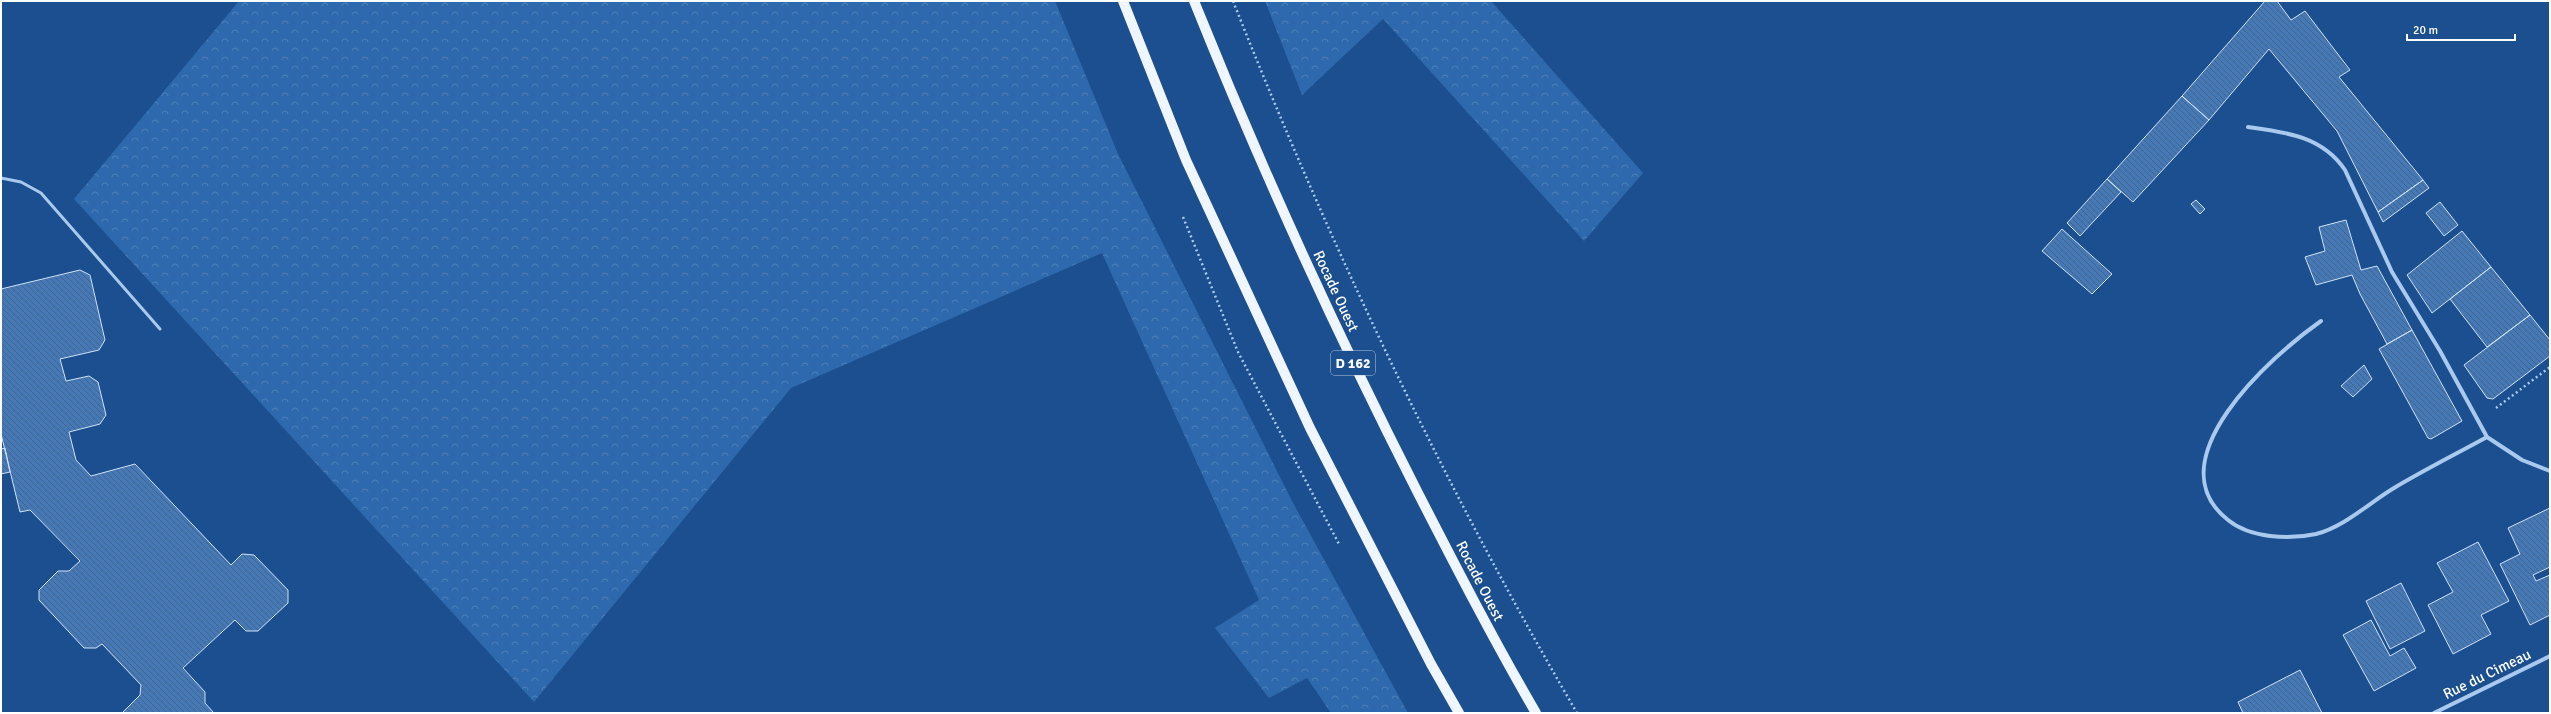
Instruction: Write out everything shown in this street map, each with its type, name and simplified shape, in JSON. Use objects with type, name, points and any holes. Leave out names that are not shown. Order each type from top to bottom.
[{"type":"main road","points":[[1123,1],[1186,160],[1310,428],[1431,664],[1459,713]]},
{"type":"main road","name":"Rocade Ouest","points":[[1194,1],[1247,132],[1363,386],[1491,636],[1536,713]]},
{"type":"street","points":[[2248,126],[2292,134],[2315,142],[2336,158],[2345,170],[2392,272],[2440,351],[2486,437],[2522,460],[2550,471]]},
{"type":"street","points":[[2321,321],[2279,354],[2246,389],[2211,438],[2204,457],[2204,479],[2217,511],[2233,524],[2253,532],[2273,536],[2292,537],[2316,534],[2339,523],[2394,488],[2486,437]]},
{"type":"street","name":"Rue du Cimeau","points":[[2434,713],[2550,656]]},
{"type":"lane","points":[[1,178],[21,182],[41,193],[160,329]]},
{"type":"path","points":[[1233,1],[1280,120],[1393,370],[1524,622],[1577,713]]},
{"type":"path","points":[[2478,422],[2550,367]]},
{"type":"green space","points":[[239,1],[1055,1],[1118,154],[1292,501],[1408,713],[1331,713],[1307,678],[1269,698],[1215,628],[1259,600],[1102,253],[791,388],[534,702],[74,199]]},
{"type":"green space","points":[[1265,1],[1491,1],[1643,173],[1584,241],[1383,19],[1302,95]]},
{"type":"building","points":[[2265,1],[2277,1],[2291,20],[2305,11],[2350,70],[2339,77],[2423,180],[2378,212],[2337,131],[2269,49],[2209,120],[2182,96]]},
{"type":"building","points":[[2182,96],[2209,120],[2133,202],[2107,179]]},
{"type":"building","points":[[2107,179],[2121,192],[2080,236],[2067,223]]},
{"type":"building","points":[[2423,180],[2429,188],[2383,222],[2378,212]]},
{"type":"building","points":[[2196,200],[2205,209],[2200,214],[2191,204]]},
{"type":"building","points":[[2440,202],[2458,225],[2444,236],[2426,213]]},
{"type":"building","points":[[2346,220],[2361,270],[2377,266],[2412,330],[2387,344],[2360,294],[2352,275],[2316,285],[2305,257],[2325,251],[2319,227]]},
{"type":"building","points":[[2062,229],[2112,274],[2092,294],[2042,251]]},
{"type":"building","points":[[2462,231],[2491,267],[2432,313],[2407,275]]},
{"type":"building","points":[[2491,267],[2530,315],[2487,347],[2450,299]]},
{"type":"building","points":[[80,270],[90,275],[105,340],[99,350],[60,359],[66,381],[89,376],[98,382],[106,415],[100,424],[69,432],[76,460],[91,476],[135,464],[231,565],[242,554],[254,555],[288,590],[288,603],[258,631],[246,631],[235,620],[183,668],[205,692],[205,703],[214,713],[122,713],[140,695],[141,685],[102,644],[96,648],[84,648],[39,600],[39,590],[58,571],[69,571],[80,561],[30,510],[20,512],[1,434],[1,289]]},
{"type":"building","points":[[2530,315],[2550,340],[2550,356],[2493,399],[2487,398],[2464,365]]},
{"type":"building","points":[[2412,330],[2462,421],[2431,439],[2428,438],[2379,349]]},
{"type":"building","points":[[2364,365],[2372,379],[2353,397],[2341,386]]},
{"type":"building","points":[[5,448],[10,472],[1,474],[1,449]]},
{"type":"building","points":[[2550,508],[2550,567],[2533,575],[2536,581],[2550,575],[2550,615],[2530,625],[2500,564],[2520,554],[2508,528]]},
{"type":"building","points":[[2478,542],[2509,601],[2481,615],[2491,634],[2453,654],[2428,605],[2453,592],[2437,563]]},
{"type":"building","points":[[2401,583],[2425,631],[2390,649],[2366,601]]},
{"type":"building","points":[[2371,620],[2390,656],[2404,648],[2416,668],[2374,691],[2343,635]]},
{"type":"building","points":[[2300,670],[2322,713],[2243,713],[2238,702]]}]
